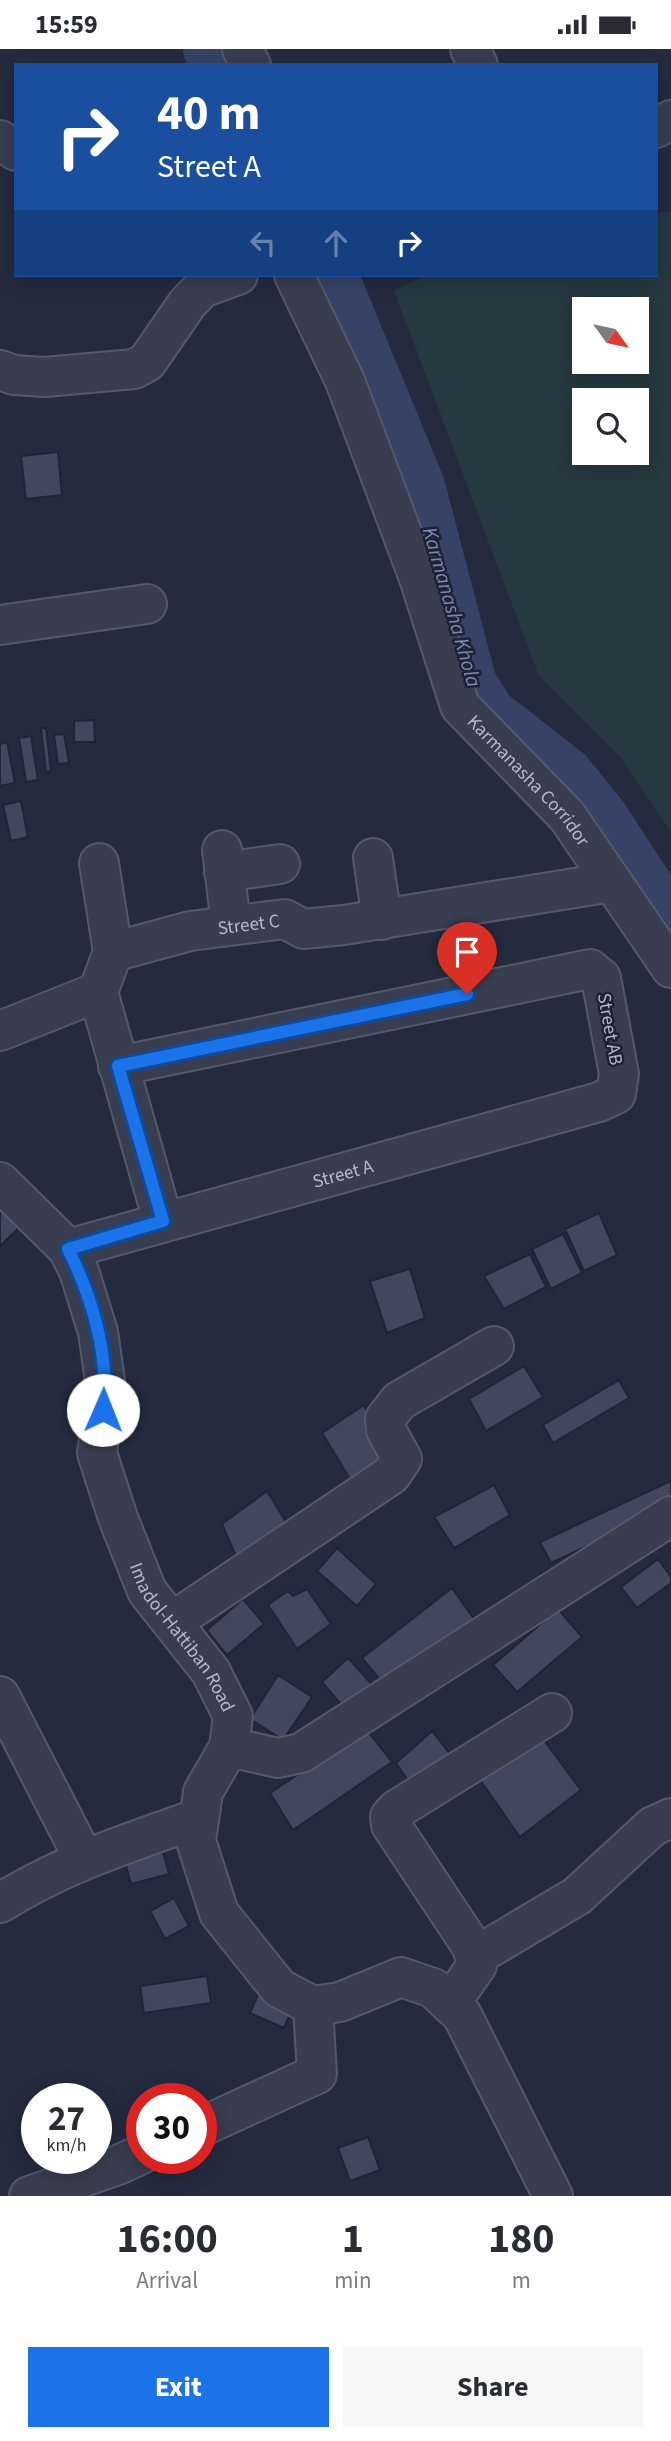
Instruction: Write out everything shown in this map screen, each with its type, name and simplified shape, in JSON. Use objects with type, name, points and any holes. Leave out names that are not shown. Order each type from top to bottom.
[{"type":"street","points":[[0,369],[14,375],[45,377],[134,369],[147,362],[187,304],[202,288],[232,277]]},
{"type":"street","name":"Karmanasha Corridor","points":[[295,277],[345,381],[420,581],[460,706],[567,816],[671,968]]},
{"type":"street","points":[[0,625],[148,604]]},
{"type":"street","points":[[373,858],[383,920]]},
{"type":"street","points":[[231,925],[223,861],[280,864]]},
{"type":"street","points":[[99,863],[113,952],[99,992],[163,1221]]},
{"type":"street","name":"Street C","points":[[113,952],[190,931],[231,925],[285,919],[303,929],[383,920],[612,882]]},
{"type":"street","name":"Street AB","points":[[118,1066],[590,969],[601,978],[619,1074],[616,1094]]},
{"type":"street","points":[[0,1031],[99,992]]},
{"type":"street","name":"Street A","points":[[68,1249],[599,1102],[616,1094]]},
{"type":"street","name":"Imadol-Hattiban Road","points":[[0,1182],[68,1249],[79,1271],[98,1332],[106,1388],[97,1453],[118,1518],[148,1591],[211,1672],[233,1716],[229,1747],[203,1792],[196,1841],[219,1913],[279,1988],[313,2006]]},
{"type":"street","points":[[172,1622],[391,1475],[402,1459],[386,1430],[386,1419],[399,1401],[494,1346]]},
{"type":"street","points":[[229,1747],[278,1758],[301,1753],[671,1517]]},
{"type":"street","points":[[0,1696],[84,1859]]},
{"type":"street","points":[[450,2004],[477,1965],[476,1956],[391,1825],[390,1817],[397,1810],[552,1713]]},
{"type":"street","points":[[0,1903],[38,1879],[84,1859],[199,1818]]},
{"type":"street","points":[[476,1956],[577,1896],[653,1826],[671,1818]]},
{"type":"street","points":[[217,2120],[317,2074],[313,2006],[340,2002],[401,1977],[433,1988],[462,2015],[553,2196]]},
{"type":"street","points":[[29,2196],[126,2161]]},
{"type":"shaded area","points":[[671,212],[671,832],[620,757],[539,676],[394,291],[424,277],[658,277],[658,213]]},
{"type":"building","points":[[58,452],[62,495],[26,499],[21,456]]},
{"type":"building","points":[[94,720],[95,742],[74,742],[74,721]]},
{"type":"building","points":[[41,728],[46,728],[51,771],[46,772]]},
{"type":"building","points":[[64,734],[69,763],[58,764],[54,735]]},
{"type":"building","points":[[31,736],[38,780],[26,782],[19,738]]},
{"type":"building","points":[[7,742],[15,783],[0,786],[0,744]]},
{"type":"building","points":[[21,801],[28,837],[11,841],[3,805]]},
{"type":"building","points":[[0,1203],[21,1226],[0,1246]]},
{"type":"building","points":[[599,1213],[617,1255],[584,1271],[565,1229]]},
{"type":"building","points":[[563,1234],[582,1273],[551,1289],[532,1249]]},
{"type":"building","points":[[530,1254],[546,1287],[504,1309],[484,1276]]},
{"type":"building","points":[[410,1269],[425,1318],[387,1333],[370,1281]]},
{"type":"building","points":[[524,1366],[543,1397],[486,1431],[469,1399]]},
{"type":"building","points":[[619,1380],[629,1398],[553,1443],[543,1425]]},
{"type":"building","points":[[364,1405],[389,1455],[352,1482],[322,1433]]},
{"type":"building","points":[[671,1481],[671,1507],[551,1563],[540,1542]]},
{"type":"building","points":[[494,1485],[510,1515],[454,1548],[434,1517]]},
{"type":"building","points":[[267,1491],[291,1530],[239,1563],[222,1524]]},
{"type":"building","points":[[337,1548],[376,1584],[357,1606],[317,1571]]},
{"type":"building","points":[[658,1559],[671,1577],[671,1583],[637,1608],[621,1587]]},
{"type":"building","points":[[452,1588],[479,1626],[390,1692],[362,1658]]},
{"type":"building","points":[[307,1589],[331,1624],[297,1649],[268,1605],[288,1591],[293,1596]]},
{"type":"building","points":[[243,1599],[264,1624],[227,1655],[207,1630]]},
{"type":"building","points":[[558,1609],[582,1637],[517,1692],[493,1665]]},
{"type":"building","points":[[348,1658],[376,1689],[349,1714],[322,1682]]},
{"type":"building","points":[[278,1675],[312,1697],[283,1740],[250,1719]]},
{"type":"building","points":[[366,1729],[392,1762],[293,1830],[270,1793]]},
{"type":"building","points":[[432,1731],[457,1763],[418,1795],[396,1763]]},
{"type":"building","points":[[543,1739],[581,1790],[520,1837],[480,1780]]},
{"type":"building","points":[[160,1841],[169,1874],[131,1884],[122,1851]]},
{"type":"building","points":[[174,1898],[189,1926],[165,1939],[150,1911]]},
{"type":"building","points":[[207,1976],[211,2003],[144,2013],[140,1986]]},
{"type":"building","points":[[260,1990],[294,2005],[284,2028],[250,2013]]},
{"type":"building","points":[[368,2137],[380,2170],[350,2181],[338,2148]]},
{"type":"waterway","name":"Karmanasha Khola","points":[[210,49],[218,63]]},
{"type":"waterway","name":"Karmanasha Khola","points":[[332,277],[418,486],[470,684],[489,714],[566,774],[601,817],[671,925]]},
{"type":"route","points":[[103,1410],[106,1388],[98,1332],[79,1271],[68,1249],[163,1221],[118,1066],[467,994]]}]
